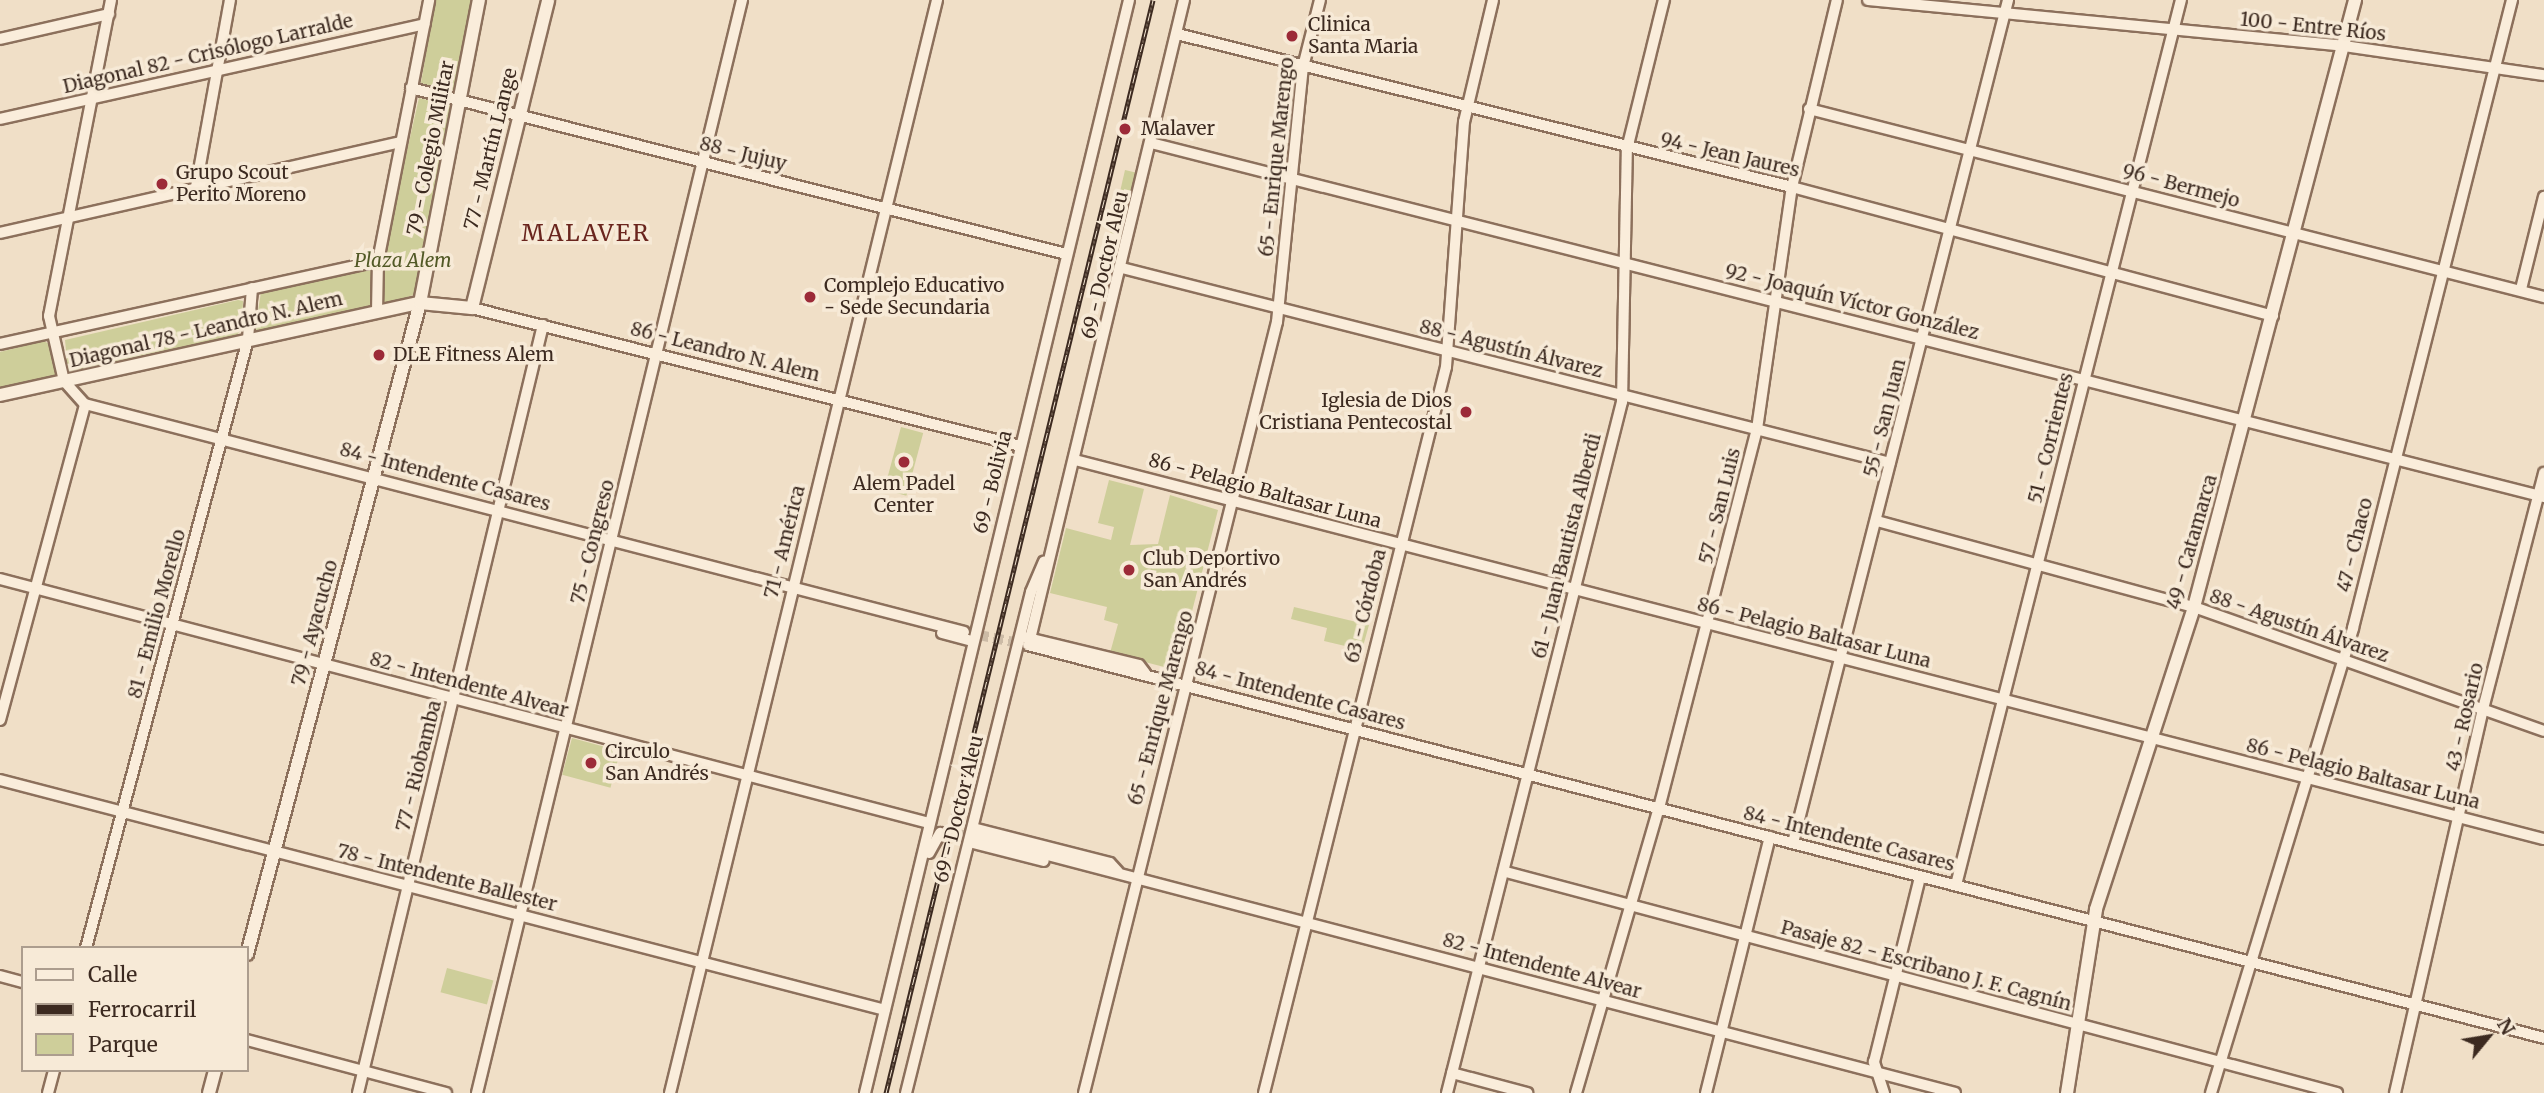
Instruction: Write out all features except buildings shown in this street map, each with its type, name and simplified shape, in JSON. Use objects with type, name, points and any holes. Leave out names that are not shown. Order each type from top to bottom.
[{"type":"street","points":[[0,720],[85,404],[64,381],[49,316],[71,217],[111,0]]},
{"type":"street","points":[[196,187],[230,0]]},
{"type":"street","points":[[377,312],[378,261],[429,0]]},
{"type":"street","name":"79 - Colegio Militar","points":[[420,303],[479,0]]},
{"type":"street","name":"77 - Martín Lange","points":[[472,308],[548,0]]},
{"type":"street","name":"75 - Congreso","points":[[477,1093],[518,914],[742,0]]},
{"type":"street","name":"71 - América","points":[[670,1093],[837,400],[937,0]]},
{"type":"street","name":"69 - Bolivia","points":[[864,1093],[1129,0]]},
{"type":"street","name":"69 - Doctor Aleu","points":[[906,1093],[1017,647],[1026,640],[1056,537],[1184,0]]},
{"type":"street","name":"65 - Enrique Marengo","points":[[1084,1093],[1136,877],[1234,500],[1279,308],[1303,67],[1320,0]]},
{"type":"street","name":"63 - Córdoba","points":[[1264,1093],[1449,351],[1466,108],[1493,0]]},
{"type":"street","name":"61 - Juan Bautista Alberdi","points":[[1447,1093],[1478,967],[1506,872],[1623,396],[1627,149],[1664,0]]},
{"type":"street","name":"57 - San Luis","points":[[1576,1093],[1659,808],[1757,429],[1792,187],[1837,0]]},
{"type":"street","name":"100 - Entre Ríos","points":[[1868,0],[2344,46],[2544,75]]},
{"type":"street","name":"55 - San Juan","points":[[1793,844],[1844,658],[1890,463],[2008,0]]},
{"type":"street","name":"51 - Corrientes","points":[[1956,885],[2181,0]]},
{"type":"street","name":"49 - Catamarca","points":[[2067,1093],[2093,921],[2194,607],[2246,420],[2355,0]]},
{"type":"street","name":"47 - Chaco","points":[[2211,1093],[2343,660],[2512,0]]},
{"type":"street","points":[[0,39],[109,14]]},
{"type":"street","name":"Diagonal 82 - Crisólogo Larralde","points":[[0,119],[424,23]]},
{"type":"street","name":"94 - Jean Jaures","points":[[1177,34],[1627,149],[1792,187],[1950,232],[2273,316]]},
{"type":"street","name":"88 - Jujuy","points":[[411,88],[460,99],[519,118],[886,207],[1066,254]]},
{"type":"street","name":"96 - Bermejo","points":[[1809,109],[2544,297]]},
{"type":"street","points":[[0,233],[401,142]]},
{"type":"street","name":"92 - Joaquín Víctor González","points":[[1152,143],[2084,378],[2541,497]]},
{"type":"street","points":[[2521,289],[2544,197]]},
{"type":"street","points":[[0,344],[378,261]]},
{"type":"street","name":"88 - Agustín Álvarez","points":[[1122,268],[1890,463]]},
{"type":"street","name":"81 - Emilio Morello","points":[[87,946],[223,439],[248,339],[252,288]]},
{"type":"street","name":"86 - Leandro N. Alem","points":[[420,303],[472,308],[1020,446]]},
{"type":"street","name":"Diagonal 78 - Leandro N. Alem","points":[[0,395],[420,303]]},
{"type":"street","name":"79 - Ayacucho","points":[[248,950],[420,303]]},
{"type":"street","name":"77 - Riobamba","points":[[358,1093],[543,325]]},
{"type":"street","name":"84 - Intendente Casares","points":[[85,404],[374,476],[964,632]]},
{"type":"street","name":"86 - Pelagio Baltasar Luna","points":[[1075,460],[2544,839]]},
{"type":"street","name":"43 - Rosario","points":[[2395,1093],[2418,1004],[2483,709],[2541,497],[2544,473]]},
{"type":"street","name":"88 - Agustín Álvarez","points":[[1877,522],[2194,607],[2544,731]]},
{"type":"street","name":"82 - Intendente Alvear","points":[[0,579],[565,730],[929,823]]},
{"type":"street","name":"84 - Intendente Casares","points":[[825,596],[844,595],[976,628]]},
{"type":"street","name":"84 - Intendente Casares","points":[[825,596],[843,606],[972,641]]},
{"type":"street","name":"84 - Intendente Casares","points":[[1026,640],[1145,674],[1793,844],[2544,1038]]},
{"type":"street","name":"84 - Intendente Casares","points":[[1017,647],[1137,679],[1145,674]]},
{"type":"street","name":"78 - Intendente Ballester","points":[[0,780],[885,1010]]},
{"type":"street","name":"69 - Bolivia","points":[[894,972],[907,945],[932,841],[940,833]]},
{"type":"street","name":"82 - Intendente Alvear","points":[[972,835],[1110,863],[1119,873],[1955,1093]]},
{"type":"street","points":[[1706,1093],[1770,837]]},
{"type":"street","name":"Pasaje 82 - Escribano J. F. Cagnín","points":[[1506,872],[2337,1093]]},
{"type":"street","points":[[1884,1093],[1875,1070],[1920,877]]},
{"type":"street","points":[[0,976],[21,981]]},
{"type":"street","points":[[248,1040],[446,1093]]},
{"type":"street","points":[[48,1093],[53,1072]]},
{"type":"street","points":[[209,1093],[214,1072]]},
{"type":"street","points":[[1452,1073],[1527,1093]]},
{"type":"green space","points":[[435,0],[475,0],[458,87],[448,92],[421,83]]},
{"type":"green space","name":"Plaza Alem","points":[[419,98],[453,106],[416,294],[384,305],[383,256]]},
{"type":"green space","points":[[1125,170],[1138,173],[1118,259],[1105,256]]},
{"type":"green space","name":"Plaza Alem","points":[[373,268],[373,306],[255,331],[261,292]]},
{"type":"green space","points":[[243,301],[242,329],[236,336],[68,372],[65,340]]},
{"type":"green space","points":[[44,341],[51,345],[58,372],[54,378],[0,390],[0,352]]},
{"type":"green space","name":"Alem Padel Center","points":[[901,427],[923,433],[906,496],[884,490]]},
{"type":"green space","name":"Club Deportivo San Andrés","points":[[1109,480],[1144,489],[1130,545],[1158,544],[1170,495],[1218,510],[1178,666],[1172,669],[1110,653],[1118,624],[1104,620],[1107,607],[1050,593],[1066,528],[1111,540],[1114,527],[1098,523]]},
{"type":"green space","points":[[1294,607],[1369,625],[1362,650],[1324,641],[1327,628],[1291,619]]},
{"type":"green space","name":"Circulo San Andrés","points":[[572,738],[620,751],[610,788],[562,775]]},
{"type":"green space","points":[[447,968],[493,980],[487,1005],[441,992]]},
{"type":"tunnel","points":[[964,632],[1024,644]]},
{"type":"tunnel","points":[[940,833],[975,836]]},
{"type":"railway","points":[[886,1093],[1153,0]]},
{"type":"place","name":"Clinica Santa Maria","points":[[1292,36]]},
{"type":"place","name":"Malaver","points":[[1125,129]]},
{"type":"place","name":"Grupo Scout Perito Moreno","points":[[162,184]]},
{"type":"place","name":"Complejo Educativo - Sede Secundaria","points":[[810,297]]},
{"type":"place","name":"DLE Fitness Alem","points":[[379,355]]},
{"type":"place","name":"Iglesia de Dios Cristiana Pentecostal","points":[[1466,412]]},
{"type":"place","name":"Alem Padel Center","points":[[904,462]]},
{"type":"place","name":"Club Deportivo San Andrés","points":[[1129,570]]},
{"type":"place","name":"Circulo San Andrés","points":[[591,763]]},
{"type":"district","name":"MALAVER","points":[[586,233]]}]
